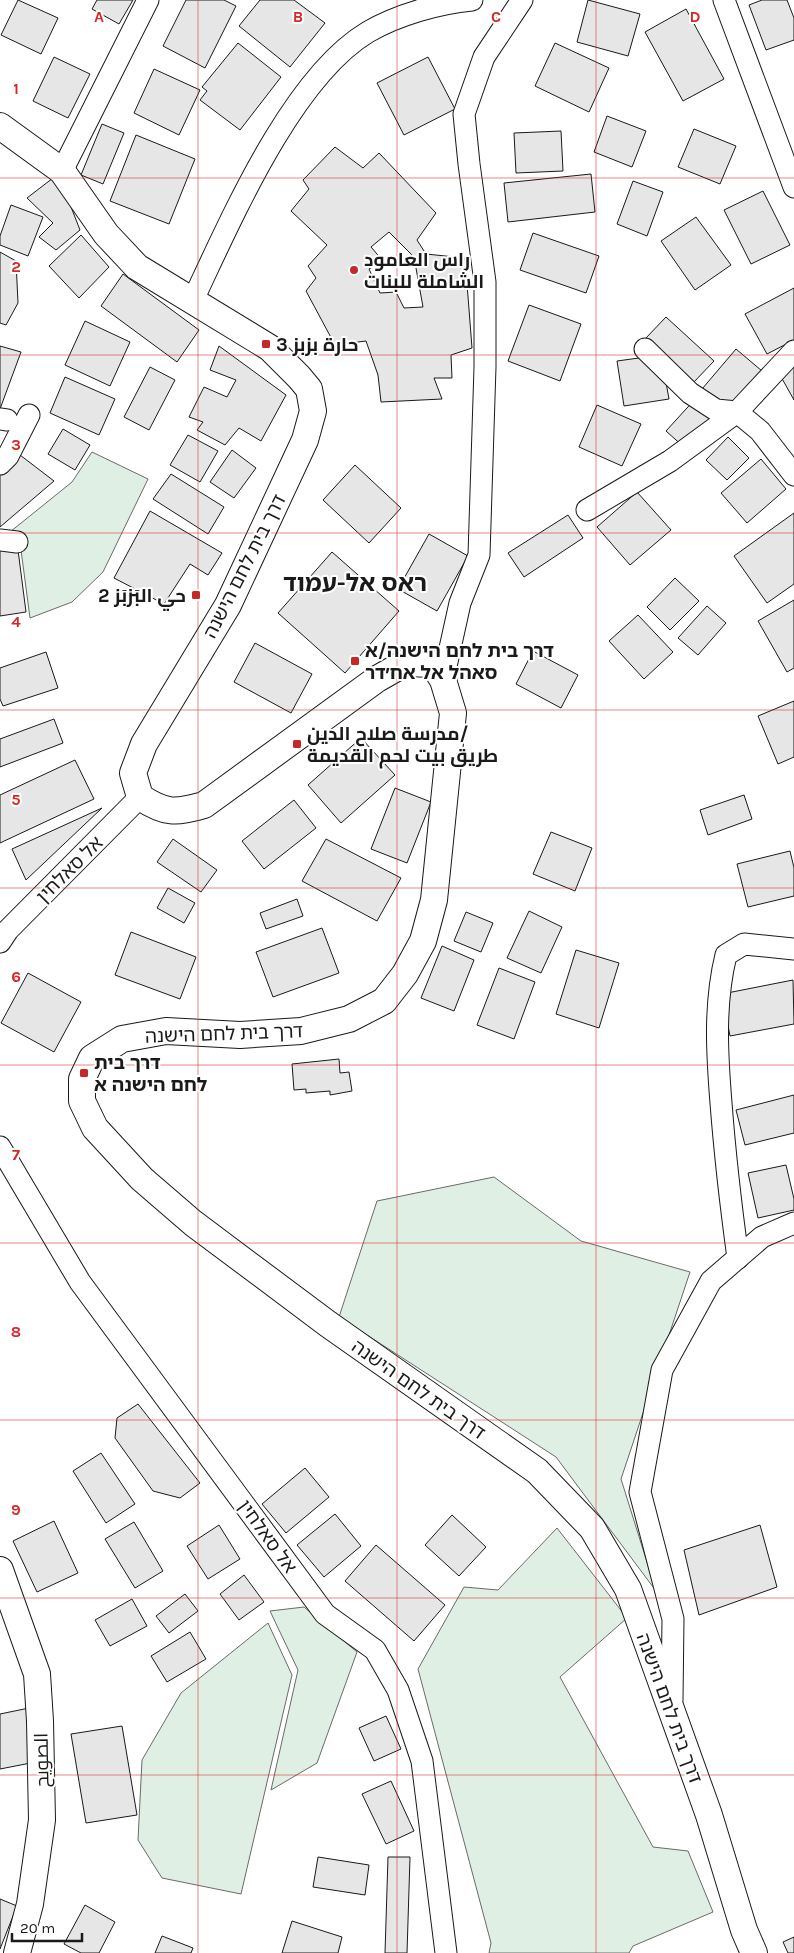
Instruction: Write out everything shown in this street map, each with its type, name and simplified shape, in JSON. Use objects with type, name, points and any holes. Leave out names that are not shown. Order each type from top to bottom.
[{"type":"street","points":[[62,171],[148,0]]},
{"type":"street","points":[[192,302],[266,153],[315,80],[345,50],[368,32],[418,11],[472,0]]},
{"type":"street","points":[[444,680],[460,603],[478,555],[484,404],[485,282],[464,114],[484,57],[522,0]]},
{"type":"street","points":[[724,0],[794,187]]},
{"type":"street","name":"דרך בית לחם הישנה","points":[[0,126],[62,171],[106,234],[137,267],[270,348],[309,389],[313,411],[305,440],[228,605],[144,744],[133,773],[140,797]]},
{"type":"street","points":[[645,349],[690,393],[716,410],[736,412],[760,431],[794,475]]},
{"type":"street","points":[[587,510],[670,461],[736,412],[794,351]]},
{"type":"street","points":[[0,464],[8,456],[30,415]]},
{"type":"street","points":[[140,797],[159,810],[182,811],[204,805],[377,679],[405,663],[433,664],[444,680]]},
{"type":"street","name":"דרך בית לחם הישנה","points":[[444,680],[453,713],[434,900],[423,941],[405,974],[384,1001],[349,1019],[301,1031],[240,1035],[166,1031],[122,1039],[92,1058],[82,1079],[82,1101],[95,1128],[142,1178],[193,1223],[328,1324],[537,1471],[592,1528],[628,1589],[709,1815],[744,1930],[754,1953]]},
{"type":"street","name":"אל סאלחין","points":[[0,942],[8,930],[140,797]]},
{"type":"street","points":[[738,1258],[726,1170],[716,1039],[721,976],[726,955],[744,944],[794,949]]},
{"type":"street","name":"אל סאלחין","points":[[0,1147],[80,1282],[324,1614],[375,1650],[398,1690],[422,1761],[446,1953]]},
{"type":"street","points":[[671,1711],[672,1619],[640,1492],[662,1370],[711,1281],[762,1237],[794,1223]]},
{"type":"street","name":"الصويح","points":[[0,1570],[37,1674],[40,1721],[42,1820],[30,1904],[17,1953]]},
{"type":"green space","points":[[92,452],[148,479],[103,572],[72,602],[30,618],[21,550],[5,536],[72,482]]},
{"type":"green space","points":[[494,1177],[581,1241],[690,1272],[621,1479],[656,1591],[556,1457],[339,1317],[377,1201]]},
{"type":"green space","points":[[557,1528],[627,1618],[560,1677],[653,1847],[688,1851],[713,1912],[633,1946],[629,1953],[489,1953],[491,1943],[418,1669],[464,1587],[498,1590]]},
{"type":"green space","points":[[304,1607],[357,1652],[317,1763],[271,1790],[298,1670],[270,1611]]},
{"type":"green space","points":[[268,1623],[292,1675],[241,1894],[162,1878],[138,1840],[142,1760],[181,1693]]},
{"type":"building","points":[[18,0],[58,18],[41,54],[1,35]]},
{"type":"building","points":[[97,0],[133,0],[119,24],[92,9]]},
{"type":"building","points":[[186,0],[224,0],[236,6],[205,68],[163,46]]},
{"type":"building","points":[[260,0],[294,0],[325,23],[290,67],[239,26]]},
{"type":"building","points":[[588,0],[640,14],[628,56],[577,42]]},
{"type":"building","points":[[762,0],[787,0],[794,18],[794,40],[766,50],[749,5]]},
{"type":"building","points":[[686,9],[724,79],[683,101],[645,32]]},
{"type":"building","points":[[238,43],[281,77],[240,130],[200,100],[207,91],[202,87]]},
{"type":"building","points":[[555,43],[609,68],[589,112],[535,86]]},
{"type":"building","points":[[54,57],[90,74],[68,118],[33,101]]},
{"type":"building","points":[[428,57],[455,109],[404,135],[377,83]]},
{"type":"building","points":[[154,69],[200,90],[179,135],[134,113]]},
{"type":"building","points":[[607,116],[646,131],[632,167],[594,152]]},
{"type":"building","points":[[102,124],[124,133],[103,184],[81,175]]},
{"type":"building","points":[[694,129],[736,146],[720,184],[678,167]]},
{"type":"building","points":[[561,131],[563,171],[516,173],[514,133]]},
{"type":"building","points":[[136,135],[195,159],[169,224],[110,201]]},
{"type":"building","points":[[335,147],[363,168],[379,153],[436,213],[417,240],[426,254],[465,258],[472,348],[451,355],[452,378],[434,378],[442,399],[381,402],[378,375],[366,341],[335,345],[306,291],[316,278],[308,266],[327,245],[291,211],[309,189],[303,180]],"holes":[[[389,232],[414,257],[423,307],[404,308],[396,292],[380,293],[369,269],[383,261],[371,247]]]},
{"type":"building","points":[[591,174],[595,212],[508,222],[504,183]]},
{"type":"building","points":[[53,178],[66,194],[80,230],[56,250],[39,237],[53,223],[27,198]]},
{"type":"building","points":[[633,181],[663,192],[647,236],[617,224]]},
{"type":"building","points":[[763,191],[790,245],[751,264],[724,210]]},
{"type":"building","points":[[11,205],[43,217],[28,256],[0,245],[0,236]]},
{"type":"building","points":[[696,217],[731,265],[695,290],[661,241]]},
{"type":"building","points":[[533,233],[599,256],[586,293],[520,270]]},
{"type":"building","points":[[81,235],[109,267],[79,298],[49,266]]},
{"type":"building","points":[[0,252],[16,261],[18,303],[6,325],[0,323]]},
{"type":"building","points":[[123,274],[199,330],[177,362],[101,306]]},
{"type":"building","points":[[794,288],[794,340],[767,354],[745,314]]},
{"type":"building","points":[[529,305],[581,324],[560,381],[508,361]]},
{"type":"building","points":[[666,317],[714,361],[693,383],[645,339]]},
{"type":"building","points":[[85,321],[130,342],[110,386],[65,365]]},
{"type":"building","points":[[0,346],[21,352],[0,409]]},
{"type":"building","points":[[219,346],[286,395],[261,441],[239,428],[225,445],[197,430],[203,422],[189,417],[204,387],[227,397],[236,380],[210,370]]},
{"type":"building","points":[[736,349],[762,371],[728,411],[702,389]]},
{"type":"building","points":[[661,355],[669,399],[624,406],[617,361]]},
{"type":"building","points":[[150,367],[175,380],[149,430],[124,417]]},
{"type":"building","points":[[794,367],[794,400],[780,375]]},
{"type":"building","points":[[65,377],[115,399],[99,435],[50,413]]},
{"type":"building","points":[[697,397],[716,415],[685,448],[666,431]]},
{"type":"building","points":[[597,405],[641,424],[622,466],[579,447]]},
{"type":"building","points":[[63,429],[90,445],[75,470],[48,454]]},
{"type":"building","points":[[188,435],[218,451],[200,482],[170,465]]},
{"type":"building","points":[[728,437],[749,458],[727,480],[706,460]]},
{"type":"building","points":[[232,450],[256,468],[234,498],[210,482]]},
{"type":"building","points":[[20,455],[54,481],[0,527],[0,475]]},
{"type":"building","points":[[761,459],[786,489],[747,523],[721,493]]},
{"type":"building","points":[[355,465],[401,508],[369,543],[323,500]]},
{"type":"building","points":[[171,474],[224,507],[208,534],[153,499]]},
{"type":"building","points":[[637,492],[671,530],[630,565],[597,527]]},
{"type":"building","points":[[150,511],[222,553],[208,575],[190,564],[164,604],[114,578]]},
{"type":"building","points":[[794,513],[794,584],[767,603],[734,556]]},
{"type":"building","points":[[568,515],[583,538],[524,577],[508,553]]},
{"type":"building","points":[[429,534],[468,556],[437,611],[398,589]]},
{"type":"building","points":[[0,550],[18,550],[26,612],[0,616]]},
{"type":"building","points":[[332,552],[399,611],[345,673],[278,613]]},
{"type":"building","points":[[675,578],[699,601],[670,630],[647,607]]},
{"type":"building","points":[[794,600],[794,668],[787,672],[758,621]]},
{"type":"building","points":[[707,606],[726,623],[698,655],[678,638]]},
{"type":"building","points":[[638,615],[673,652],[644,679],[609,641]]},
{"type":"building","points":[[255,643],[312,674],[291,713],[234,682]]},
{"type":"building","points":[[533,651],[578,675],[561,708],[516,684]]},
{"type":"building","points":[[46,652],[58,688],[3,706],[0,699],[0,668]]},
{"type":"building","points":[[794,701],[794,757],[778,764],[758,716]]},
{"type":"building","points":[[54,719],[63,743],[0,767],[0,739]]},
{"type":"building","points":[[361,738],[395,775],[341,823],[308,785]]},
{"type":"building","points":[[75,760],[94,799],[0,843],[0,795]]},
{"type":"building","points":[[395,788],[431,802],[407,863],[371,849]]},
{"type":"building","points":[[744,795],[752,819],[708,835],[700,810]]},
{"type":"building","points":[[294,800],[316,828],[264,869],[242,841]]},
{"type":"building","points":[[102,808],[26,880],[12,849]]},
{"type":"building","points":[[551,832],[592,848],[575,891],[533,874]]},
{"type":"building","points":[[173,839],[217,870],[201,892],[157,862]]},
{"type":"building","points":[[326,839],[401,878],[377,921],[302,881]]},
{"type":"building","points":[[790,851],[794,868],[794,896],[748,907],[737,864]]},
{"type":"building","points":[[168,888],[195,903],[184,923],[157,908]]},
{"type":"building","points":[[297,899],[303,916],[266,929],[260,913]]},
{"type":"building","points":[[529,911],[562,927],[541,973],[507,958]]},
{"type":"building","points":[[466,912],[493,923],[481,952],[454,941]]},
{"type":"building","points":[[322,928],[339,973],[273,997],[256,952]]},
{"type":"building","points":[[131,932],[196,957],[180,999],[115,975]]},
{"type":"building","points":[[442,946],[474,960],[454,1011],[421,998]]},
{"type":"building","points":[[576,950],[619,963],[599,1028],[556,1014]]},
{"type":"building","points":[[499,968],[535,982],[514,1039],[477,1025]]},
{"type":"building","points":[[28,973],[81,1002],[54,1052],[1,1023]]},
{"type":"building","points":[[793,980],[794,1024],[730,1036],[722,994]]},
{"type":"building","points":[[339,1059],[340,1073],[349,1072],[352,1091],[330,1095],[330,1091],[306,1093],[306,1089],[294,1090],[292,1064]]},
{"type":"building","points":[[794,1095],[794,1133],[745,1145],[736,1110]]},
{"type":"building","points":[[786,1165],[794,1199],[794,1210],[758,1218],[748,1173]]},
{"type":"building","points":[[138,1404],[200,1483],[180,1498],[153,1491],[115,1438],[117,1418]]},
{"type":"building","points":[[101,1453],[135,1504],[106,1523],[73,1471]]},
{"type":"building","points":[[305,1468],[329,1497],[286,1533],[262,1504]]},
{"type":"building","points":[[335,1514],[361,1546],[324,1577],[297,1545]]},
{"type":"building","points":[[452,1515],[486,1547],[459,1576],[425,1545]]},
{"type":"building","points":[[54,1521],[78,1573],[37,1592],[13,1541]]},
{"type":"building","points":[[134,1522],[163,1571],[135,1588],[105,1539]]},
{"type":"building","points":[[219,1525],[240,1559],[208,1579],[187,1546]]},
{"type":"building","points":[[760,1525],[777,1587],[699,1615],[684,1550]]},
{"type":"building","points":[[376,1545],[445,1605],[414,1641],[345,1581]]},
{"type":"building","points":[[244,1575],[264,1602],[239,1620],[220,1594]]},
{"type":"building","points":[[185,1594],[198,1611],[169,1633],[156,1616]]},
{"type":"building","points":[[132,1599],[147,1626],[110,1646],[95,1620]]},
{"type":"building","points":[[190,1632],[206,1659],[167,1682],[151,1656]]},
{"type":"building","points":[[29,1708],[41,1761],[0,1769],[0,1714]]},
{"type":"building","points":[[386,1716],[401,1749],[374,1761],[359,1728]]},
{"type":"building","points":[[122,1726],[137,1815],[86,1823],[71,1734]]},
{"type":"building","points":[[391,1781],[414,1831],[386,1844],[362,1794]]},
{"type":"building","points":[[318,1857],[369,1865],[365,1895],[313,1887]]},
{"type":"building","points":[[388,1857],[410,1857],[407,1953],[385,1953]]},
{"type":"building","points":[[0,1899],[17,1906],[0,1949]]},
{"type":"building","points":[[85,1905],[115,1922],[99,1953],[81,1953],[64,1944]]},
{"type":"building","points":[[292,1921],[342,1937],[338,1953],[282,1953]]},
{"type":"building","points":[[162,1936],[193,1948],[191,1953],[155,1953]]},
{"type":"building","points":[[794,1937],[794,1953],[788,1953],[783,1942]]},
{"type":"place","name":"راس العامود الشاملة للبنات","points":[[354,270]]},
{"type":"place","name":"حارة بزبز 3","points":[[266,344]]},
{"type":"place","name":"حي البَزبَز 2","points":[[196,595]]},
{"type":"place","name":"דרך בית לחם הישנה/א סאהל אל אח׳דר","points":[[355,661]]},
{"type":"place","name":"مدرسة صلاح الدين/ طريق بيت لحم القديمة","points":[[297,744]]},
{"type":"place","name":"דרך בית לחם הישנה א","points":[[84,1073]]},
{"type":"district","name":"ראס אל-עמוד","points":[[355,583]]}]
